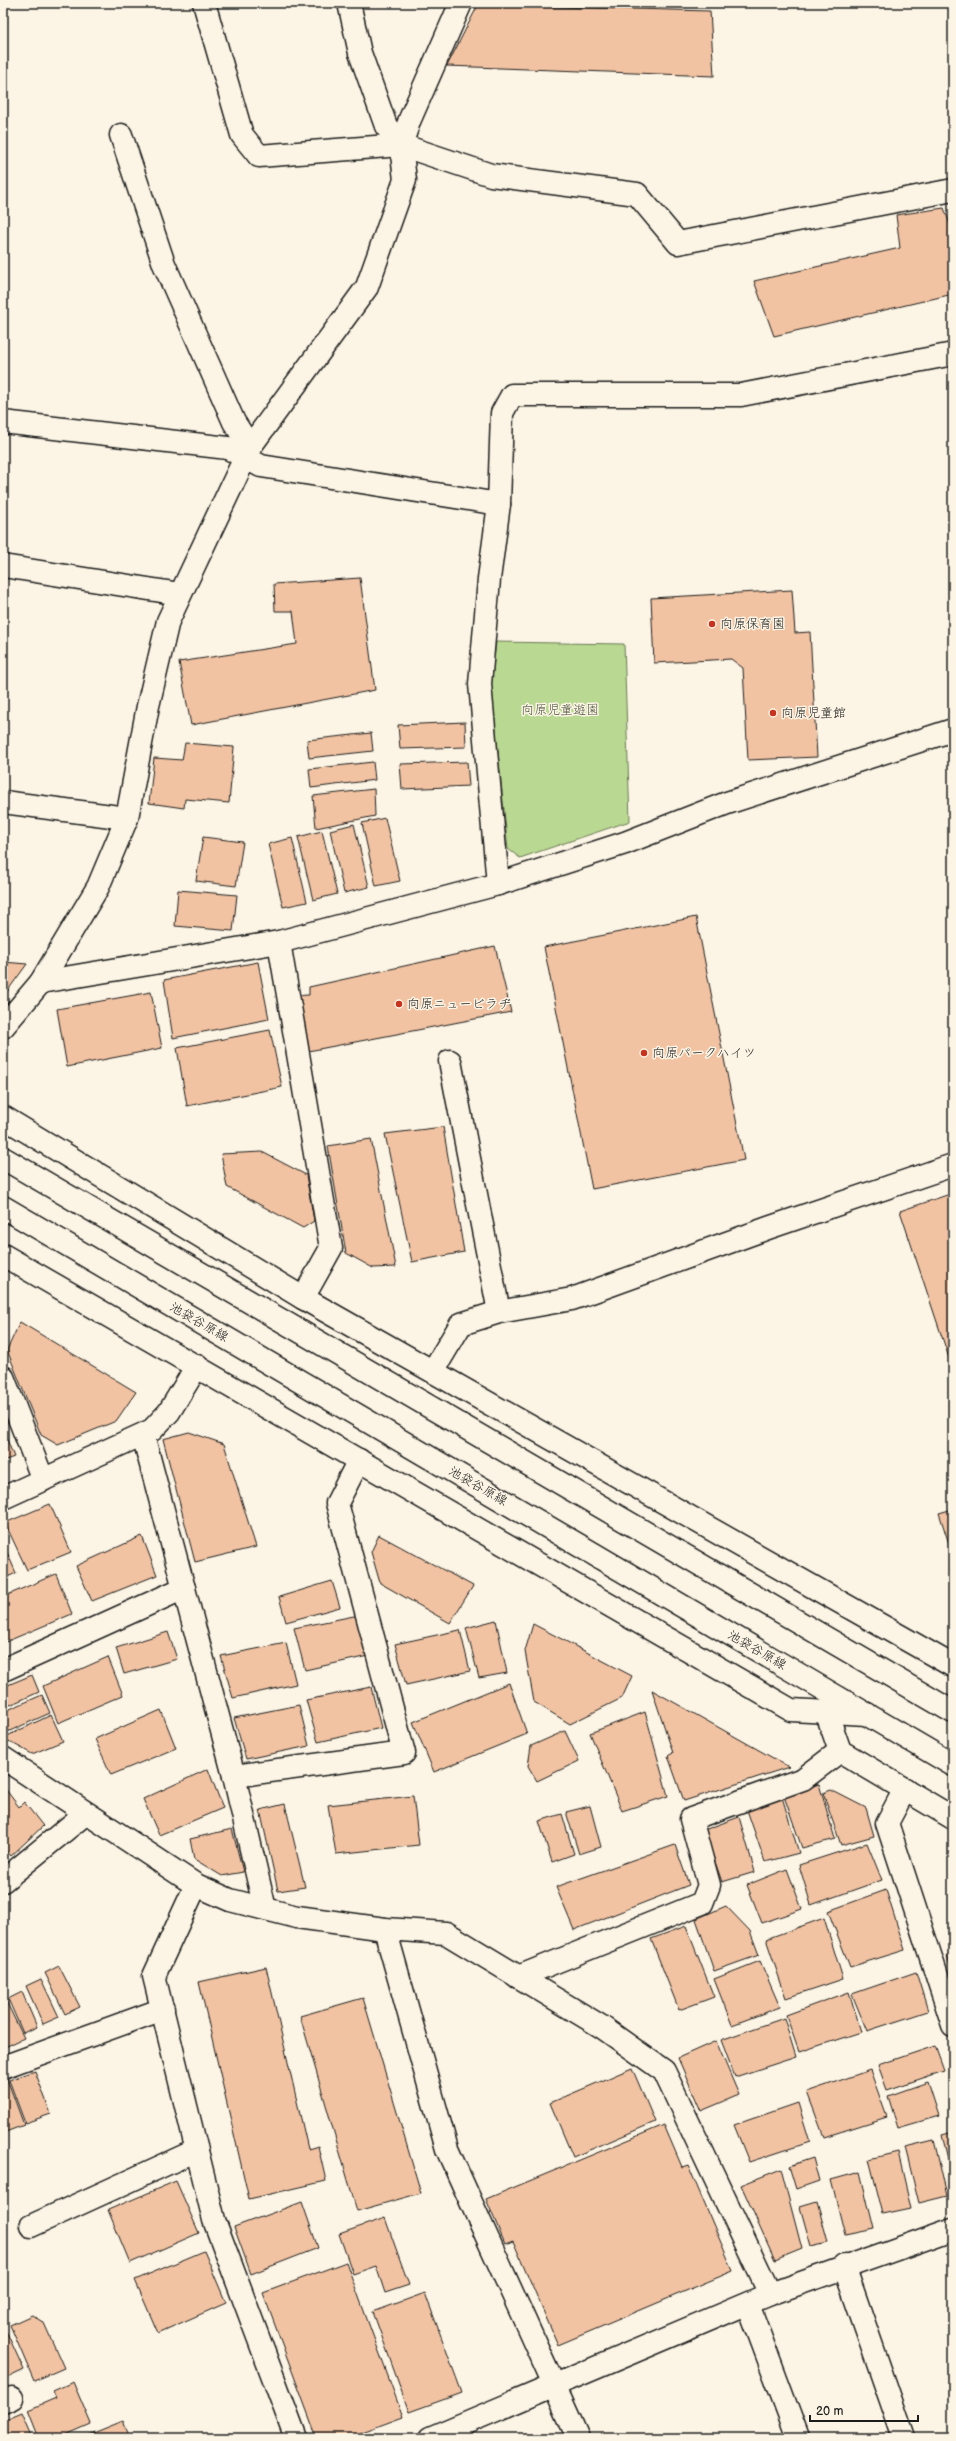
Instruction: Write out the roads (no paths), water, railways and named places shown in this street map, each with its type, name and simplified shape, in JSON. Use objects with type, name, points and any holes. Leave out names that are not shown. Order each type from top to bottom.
[{"type":"street","points":[[204,3],[242,135],[259,156],[400,145],[491,175],[637,194],[678,244],[953,190]]},
{"type":"street","points":[[3,1027],[41,982],[98,887],[127,818],[148,706],[168,621],[247,452],[367,286],[405,180],[400,145],[386,126],[365,68],[348,3]]},
{"type":"street","points":[[400,145],[410,118],[461,3]]},
{"type":"street","points":[[121,135],[164,264],[247,452],[261,466],[498,504]]},
{"type":"street","points":[[498,884],[480,684],[489,579],[498,504],[502,413],[512,395],[741,395],[953,354]]},
{"type":"street","points":[[3,422],[228,448],[247,452]]},
{"type":"street","points":[[3,566],[180,594]]},
{"type":"street","points":[[41,982],[279,942],[498,884],[625,843],[727,803],[953,730]]},
{"type":"street","points":[[3,802],[127,818]]},
{"type":"street","points":[[279,942],[331,1248],[303,1298]]},
{"type":"street","points":[[450,1061],[499,1312]]},
{"type":"street","points":[[3,1117],[303,1298],[953,1666]]},
{"type":"street","points":[[3,1158],[953,1712]]},
{"type":"street","points":[[433,1371],[461,1324],[499,1312],[572,1300],[768,1228],[953,1165]]},
{"type":"street","name":"池袋谷原線","points":[[3,1207],[953,1764]]},
{"type":"street","points":[[3,1254],[792,1710],[867,1714]]},
{"type":"street","points":[[3,1498],[152,1430],[170,1412],[197,1366]]},
{"type":"street","points":[[3,1377],[43,1480]]},
{"type":"street","points":[[143,1435],[234,1776],[264,1909]]},
{"type":"street","points":[[234,1776],[404,1753],[337,1503],[359,1460]]},
{"type":"street","points":[[3,1670],[184,1588]]},
{"type":"street","points":[[826,1711],[840,1751],[953,1818]]},
{"type":"street","points":[[518,1977],[702,1903],[709,1885],[691,1819],[803,1779],[840,1751]]},
{"type":"street","points":[[3,1758],[52,1789],[85,1814],[196,1885],[230,1900],[297,1916],[385,1928],[446,1933],[602,2027],[664,2071],[770,2294]]},
{"type":"street","points":[[905,1789],[887,1823],[953,2025]]},
{"type":"street","points":[[3,1881],[85,1814]]},
{"type":"street","points":[[196,1885],[154,1976],[214,2220],[296,2438]]},
{"type":"street","points":[[385,1928],[447,2149],[578,2438]]},
{"type":"street","points":[[3,2067],[163,2009]]},
{"type":"street","points":[[30,2226],[197,2150]]},
{"type":"street","points":[[430,2438],[770,2294],[844,2266],[953,2229]]},
{"type":"street","points":[[844,2266],[904,2438]]},
{"type":"street","points":[[748,2304],[798,2438]]},
{"type":"place","name":"向原保育園","points":[[712,624]]},
{"type":"place","name":"向原児童館","points":[[773,713]]},
{"type":"place","name":"向原ニュービラヂ","points":[[399,1004]]},
{"type":"place","name":"向原パークハイツ","points":[[644,1053]]},
{"type":"park label","name":"向原児童遊園","points":[[560,710]]}]
